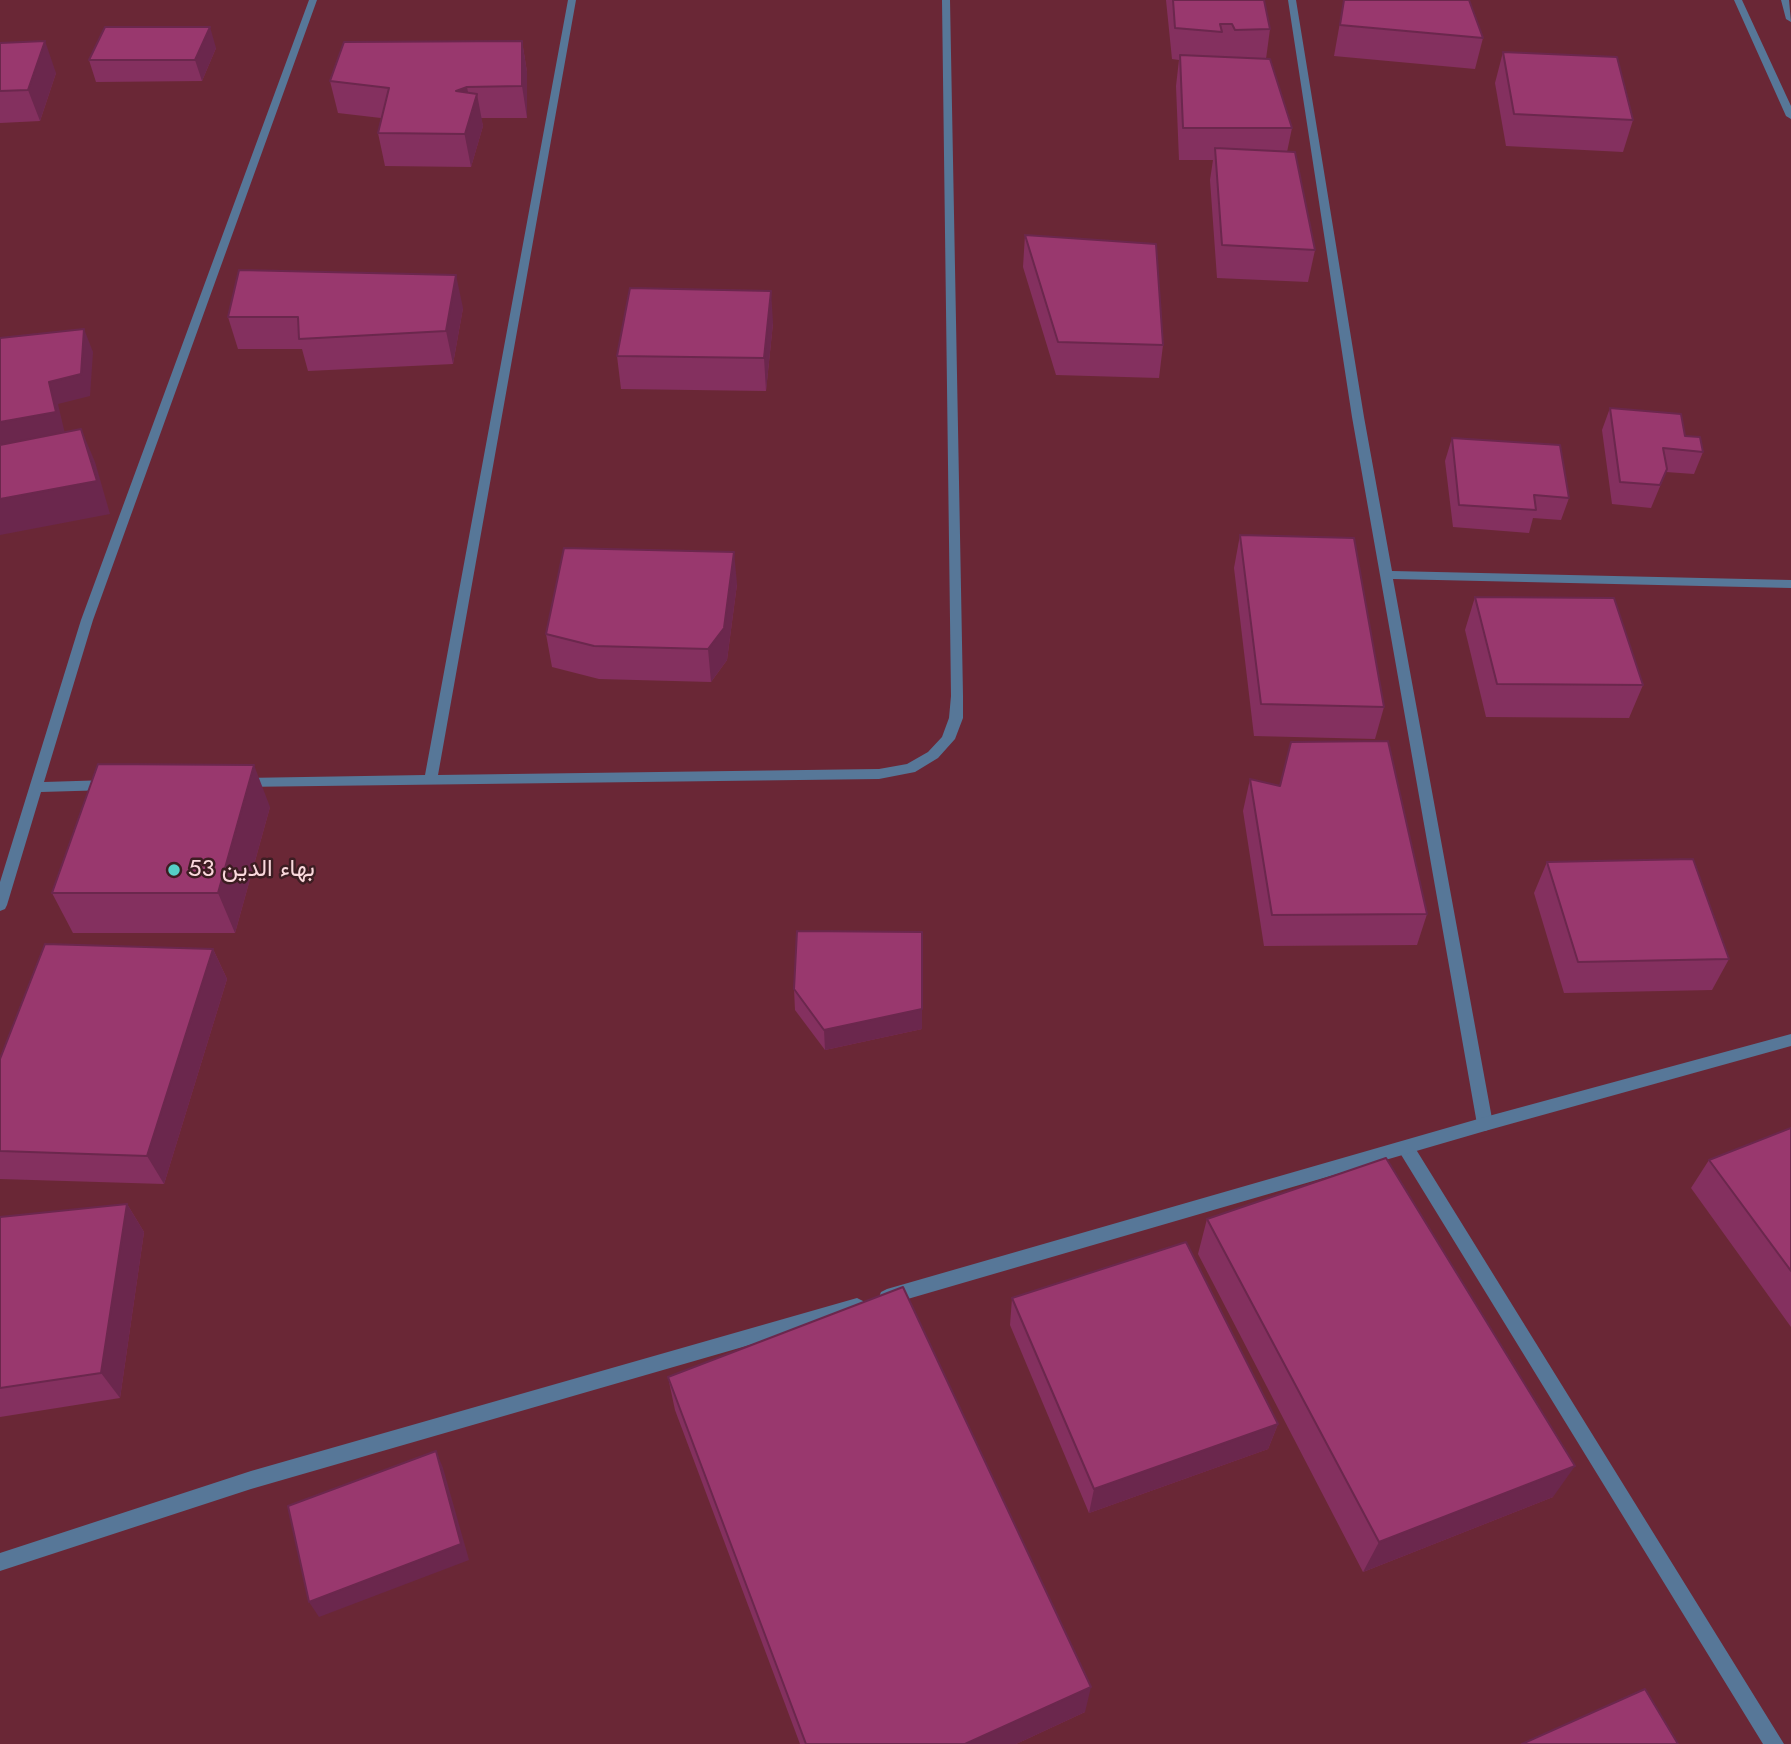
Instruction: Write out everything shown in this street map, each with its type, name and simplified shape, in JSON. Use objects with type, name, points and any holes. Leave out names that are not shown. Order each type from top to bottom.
[{"type":"street","points":[[0,905],[88,620],[313,0]]},
{"type":"street","points":[[431,779],[572,0]]},
{"type":"street","points":[[227,783],[879,774],[910,768],[933,754],[948,739],[956,718],[957,696],[946,0]]},
{"type":"street","points":[[1292,0],[1358,417],[1485,1124]]},
{"type":"street","points":[[1738,0],[1791,116]]},
{"type":"street","points":[[1785,0],[1791,19]]},
{"type":"street","points":[[1386,575],[1791,584]]},
{"type":"street","points":[[36,787],[118,785]]},
{"type":"street","points":[[0,1562],[251,1480],[1485,1124],[1791,1040]]},
{"type":"street","points":[[1406,1148],[1773,1744]]},
{"type":"building","points":[[1173,0],[1264,0],[1270,29],[1235,30],[1232,24],[1220,24],[1222,32],[1175,28]]},
{"type":"building","points":[[1344,0],[1469,0],[1483,38],[1340,25]]},
{"type":"building","points":[[105,27],[210,27],[195,60],[89,60]]},
{"type":"building","points":[[45,41],[28,90],[0,91],[0,43]]},
{"type":"building","points":[[522,41],[522,86],[467,87],[456,91],[477,94],[465,134],[378,133],[389,88],[330,81],[344,42]]},
{"type":"building","points":[[1503,52],[1617,57],[1633,120],[1514,114]]},
{"type":"building","points":[[1180,55],[1270,59],[1292,128],[1183,128]]},
{"type":"building","points":[[1215,148],[1295,152],[1315,250],[1222,245]]},
{"type":"building","points":[[1025,235],[1156,244],[1163,345],[1058,342]]},
{"type":"building","points":[[239,270],[456,275],[446,331],[299,339],[298,317],[228,317]]},
{"type":"building","points":[[630,288],[771,291],[764,358],[617,356]]},
{"type":"building","points":[[84,329],[81,374],[49,382],[56,412],[0,422],[0,338]]},
{"type":"building","points":[[1610,408],[1681,414],[1685,436],[1700,437],[1703,452],[1663,448],[1667,469],[1660,485],[1620,482]]},
{"type":"building","points":[[81,429],[97,481],[0,499],[0,445]]},
{"type":"building","points":[[1452,438],[1560,445],[1569,498],[1534,495],[1536,510],[1459,505]]},
{"type":"building","points":[[1240,535],[1354,538],[1384,707],[1261,704]]},
{"type":"building","points":[[564,548],[734,552],[724,628],[708,649],[594,646],[546,634]]},
{"type":"building","points":[[1475,597],[1614,598],[1643,685],[1497,684]]},
{"type":"building","points":[[1388,741],[1427,914],[1272,915],[1250,779],[1280,786],[1291,742]]},
{"type":"building","points":[[98,764],[254,765],[218,893],[52,893]]},
{"type":"building","points":[[1693,859],[1729,959],[1578,962],[1547,862]]},
{"type":"building","points":[[797,931],[922,932],[922,1009],[824,1030],[794,989]]},
{"type":"building","points":[[45,944],[213,949],[147,1156],[0,1151],[0,1059]]},
{"type":"building","points":[[1791,1128],[1791,1271],[1709,1160]]},
{"type":"building","points":[[1386,1158],[1575,1466],[1379,1542],[1207,1219]]},
{"type":"building","points":[[127,1204],[101,1373],[0,1388],[0,1217]]},
{"type":"building","points":[[1186,1242],[1278,1424],[1094,1489],[1012,1298]]},
{"type":"building","points":[[903,1287],[1091,1687],[965,1744],[806,1744],[668,1377]]},
{"type":"building","points":[[436,1451],[461,1544],[309,1602],[288,1506]]},
{"type":"building","points":[[1645,1689],[1678,1744],[1522,1744]]},
{"type":"place","name":"بهاء الدين 53","points":[[174,870]]}]
